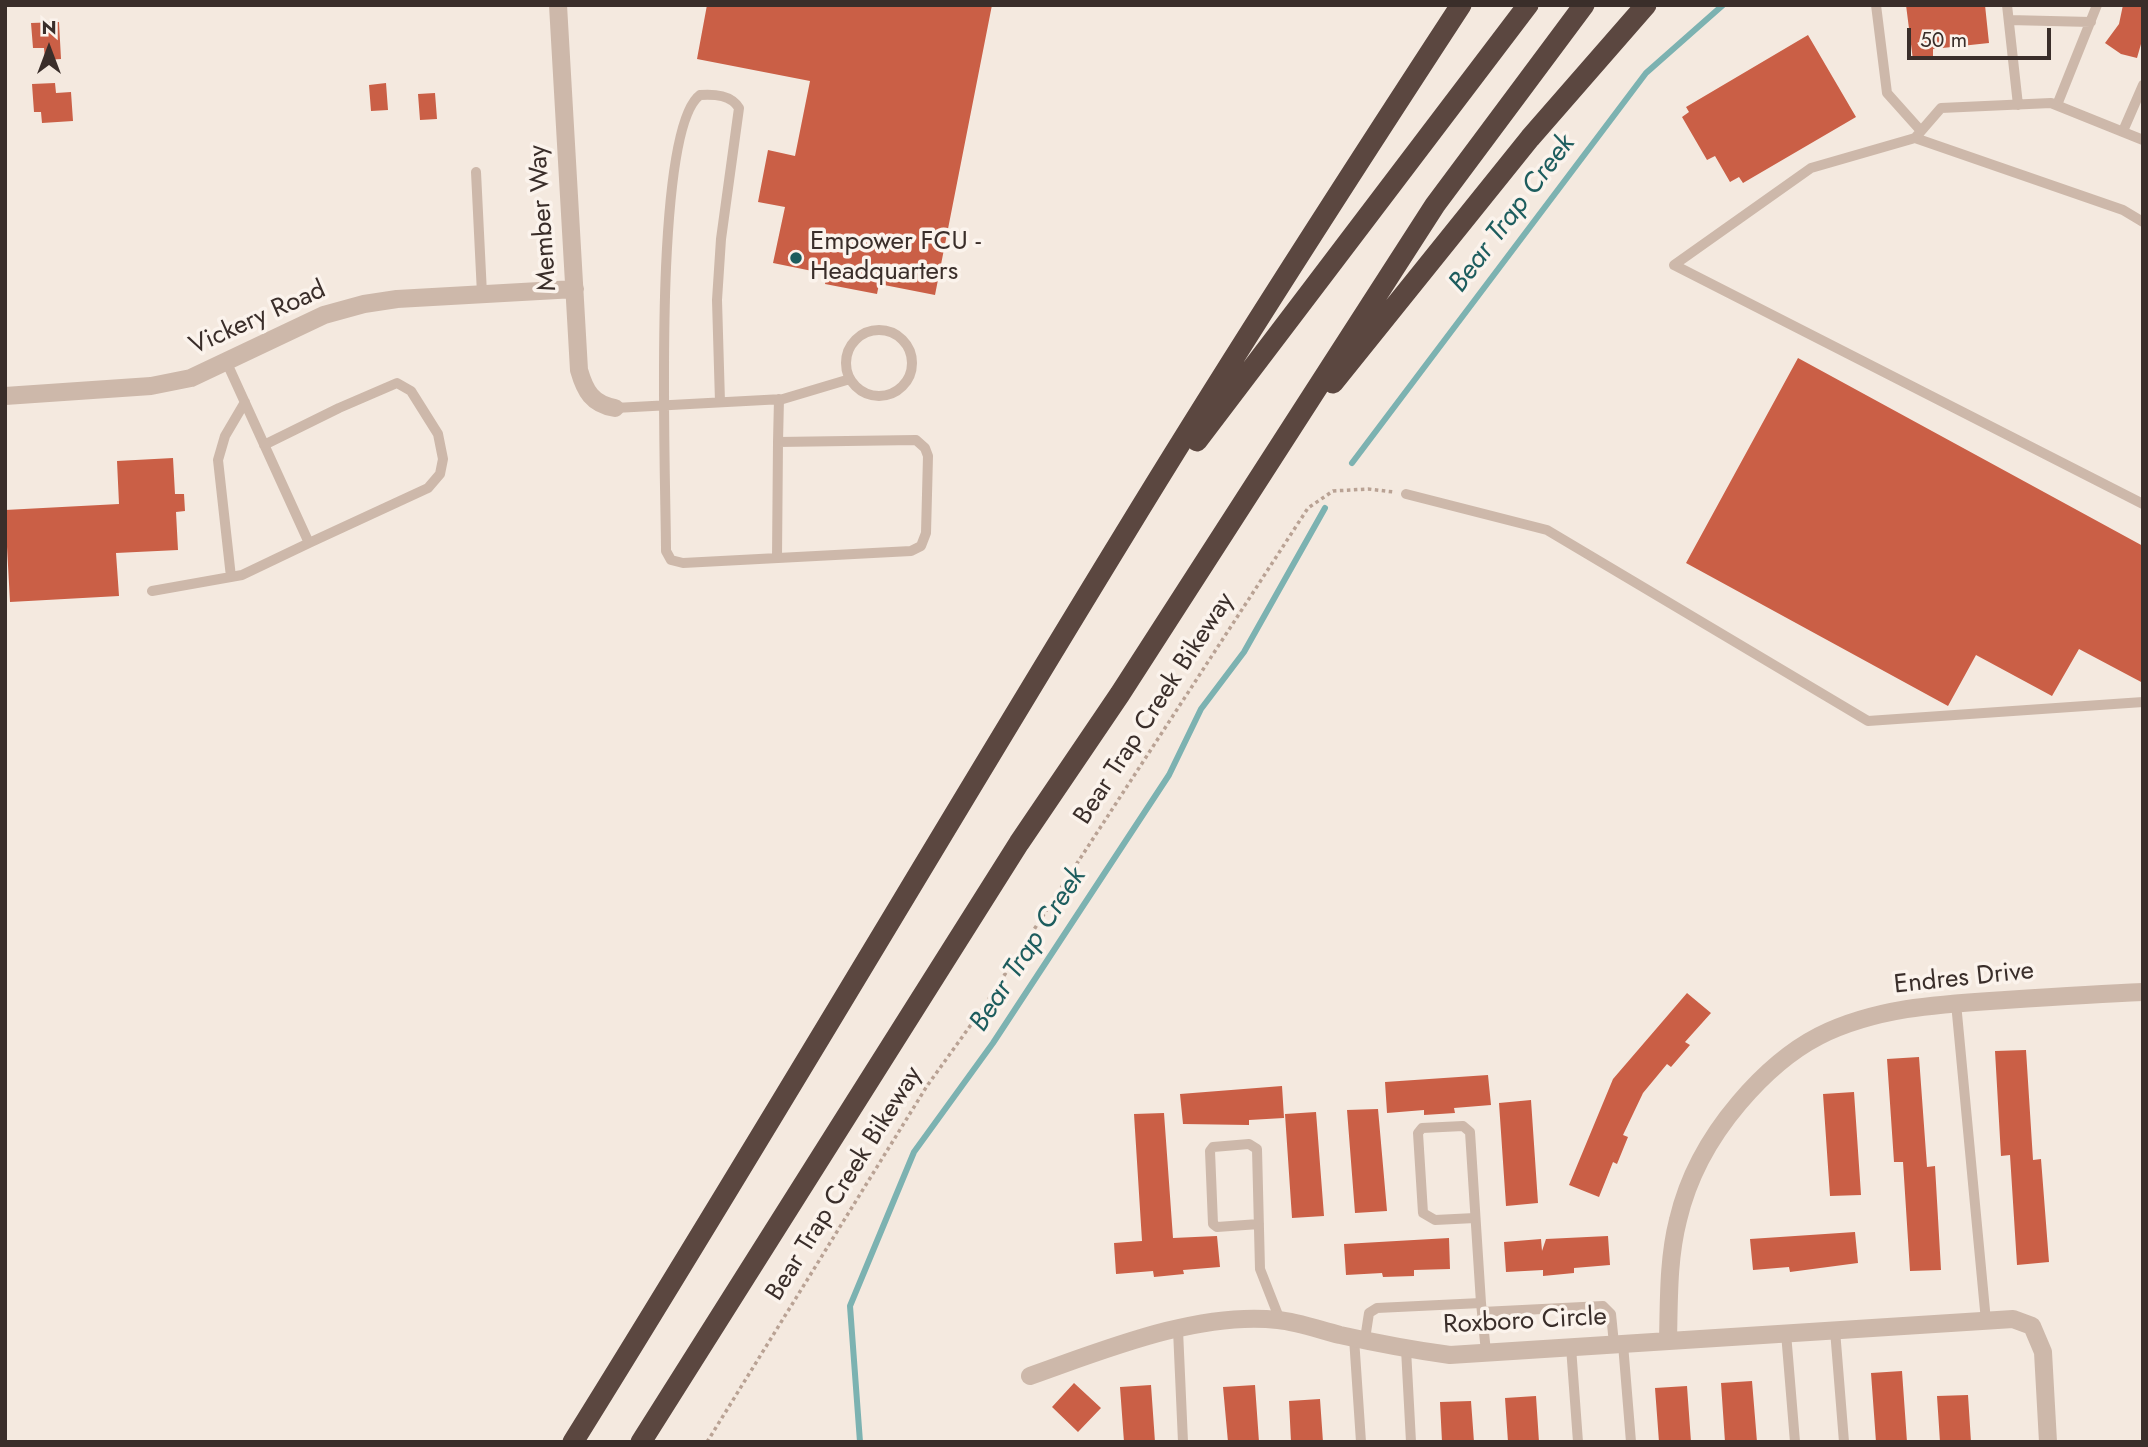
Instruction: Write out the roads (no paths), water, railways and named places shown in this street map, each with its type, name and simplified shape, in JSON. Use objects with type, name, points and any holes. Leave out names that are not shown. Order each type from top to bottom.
[{"type":"highway","points":[[573,1442],[722,1203],[1124,535],[1318,224],[1461,5]]},
{"type":"highway","points":[[1124,535],[1398,180],[1528,5]]},
{"type":"highway","points":[[641,1442],[959,937],[1434,205],[1584,5]]},
{"type":"highway","points":[[1262,472],[1530,138],[1646,5]]},
{"type":"street","name":"Member Way","points":[[558,5],[579,370],[586,392],[598,403],[615,408]]},
{"type":"street","name":"Vickery Road","points":[[5,396],[150,386],[191,378],[324,315],[364,304],[575,289]]},
{"type":"street","name":"Endres Drive","points":[[1668,1341],[1670,1273],[1677,1220],[1692,1178],[1721,1125],[1756,1083],[1797,1049],[1821,1035],[1870,1017],[1923,1005],[2143,992]]},
{"type":"street","name":"Roxboro Circle","points":[[1030,1376],[1111,1348],[1178,1330],[1249,1319],[1280,1320],[1406,1349],[1450,1355],[2013,1319],[2032,1326],[2043,1352],[2048,1442]]},
{"type":"lane","points":[[1876,5],[1887,93],[1918,135],[2123,211],[2143,222]]},
{"type":"lane","points":[[2007,5],[2018,105]]},
{"type":"lane","points":[[2057,105],[2097,5]]},
{"type":"lane","points":[[2009,20],[2091,22]]},
{"type":"lane","points":[[2123,131],[2143,85]]},
{"type":"lane","points":[[720,402],[717,300],[721,239],[739,108],[732,100],[700,95],[688,110],[670,207],[664,260],[666,551],[671,560],[683,563],[911,551],[921,546],[926,533],[928,457],[925,448],[916,440],[778,442]]},
{"type":"lane","points":[[2143,140],[2057,105],[1941,108],[1918,135],[1811,168],[1674,265],[2143,504]]},
{"type":"lane","points":[[476,172],[482,294]]},
{"type":"lane","points":[[875,329],[888,330],[900,336],[909,346],[913,358],[912,371],[906,383],[896,392],[884,396],[870,395],[858,390],[849,379],[845,367],[846,354],[852,342],[862,333],[875,329]]},
{"type":"lane","points":[[226,361],[309,542]]},
{"type":"lane","points":[[615,408],[779,399],[849,379]]},
{"type":"lane","points":[[152,591],[242,575],[428,488],[440,474],[443,459],[438,434],[411,391],[397,383],[264,445]]},
{"type":"lane","points":[[777,558],[779,399]]},
{"type":"lane","points":[[231,577],[218,460],[225,436],[245,402]]},
{"type":"lane","points":[[1406,494],[1547,530],[1868,721],[2143,702]]},
{"type":"lane","points":[[1956,1003],[1986,1321]]},
{"type":"lane","points":[[1475,1218],[1435,1220],[1423,1213],[1418,1133],[1422,1128],[1463,1126],[1470,1132],[1486,1352]]},
{"type":"lane","points":[[1259,1224],[1217,1227],[1213,1224],[1210,1152],[1213,1147],[1249,1144],[1257,1149],[1259,1224],[1260,1269],[1280,1320]]},
{"type":"lane","points":[[1361,1442],[1359,1338],[1369,1313],[1377,1308],[1603,1306],[1611,1314],[1618,1344],[1631,1442]]},
{"type":"lane","points":[[1178,1330],[1183,1442]]},
{"type":"lane","points":[[1835,1330],[1844,1442]]},
{"type":"lane","points":[[1786,1333],[1796,1442]]},
{"type":"lane","points":[[1571,1347],[1578,1442]]},
{"type":"lane","points":[[1406,1349],[1411,1442]]},
{"type":"waterway","name":"Bear Trap Creek","points":[[1352,463],[1646,73],[1723,5]]},
{"type":"waterway","name":"Bear Trap Creek","points":[[860,1442],[850,1306],[914,1152],[993,1043],[1169,775],[1201,709],[1244,652],[1325,508]]},
{"type":"place","name":"Empower FCU - Headquarters","points":[[796,258]]}]
